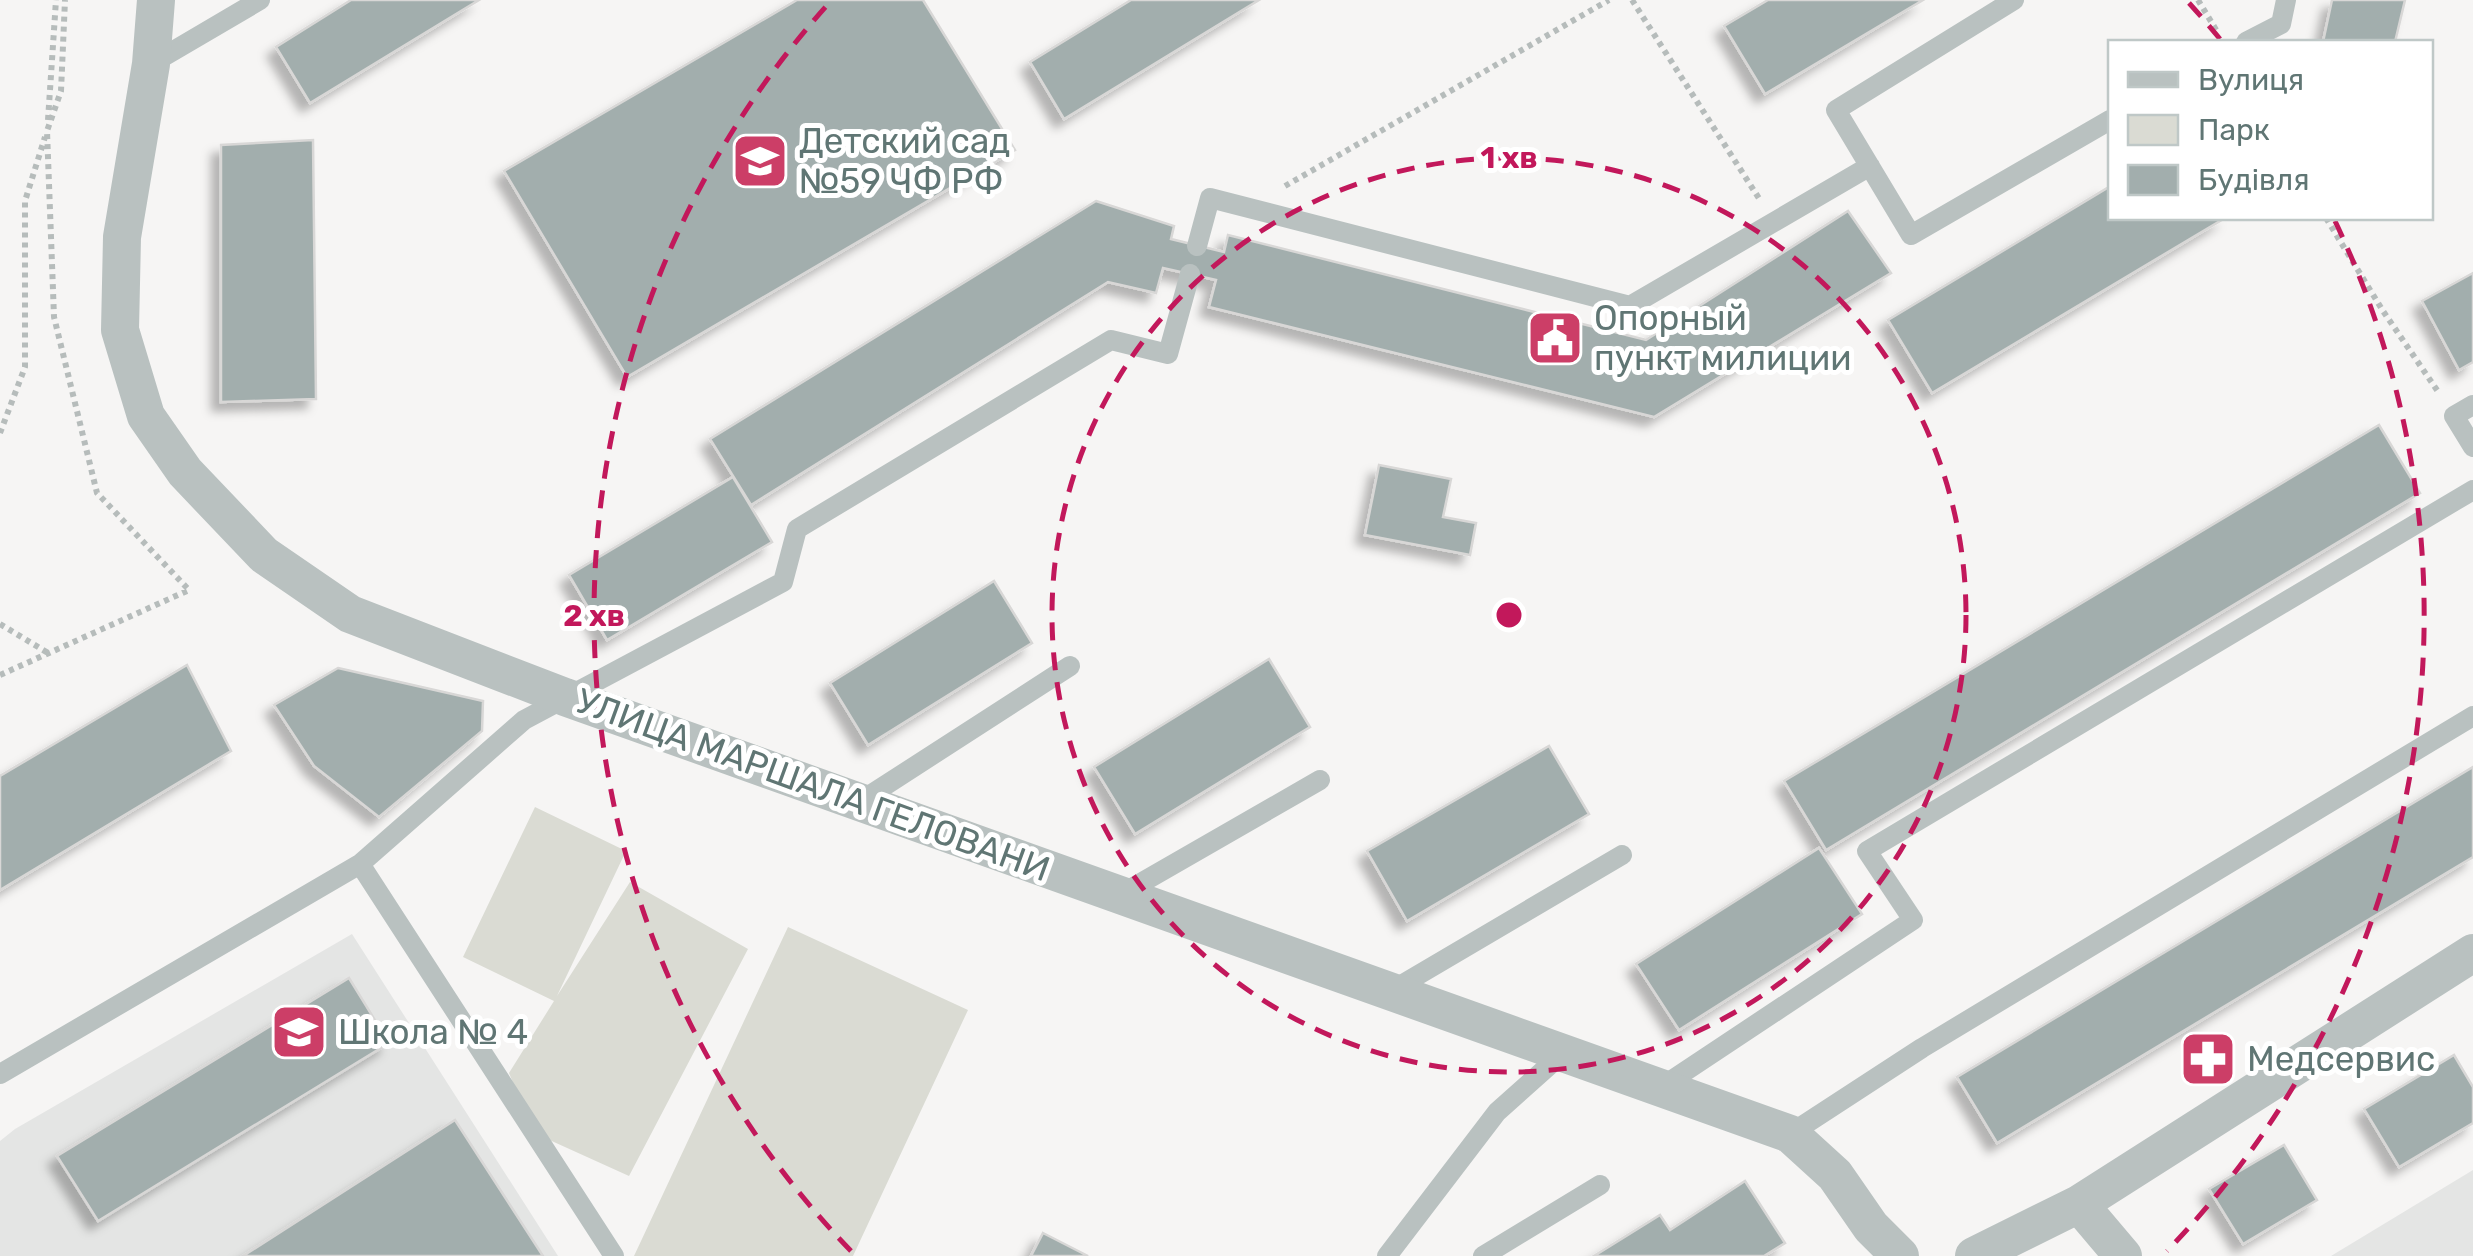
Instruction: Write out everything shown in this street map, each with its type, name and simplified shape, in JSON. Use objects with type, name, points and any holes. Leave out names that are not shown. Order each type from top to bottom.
[{"type":"street","name":"УЛИЦА МАРШАЛА ГЕЛОВАНИ","points":[[156,0],[151,64],[122,237],[120,330],[146,416],[186,472],[264,555],[350,614],[565,698],[1790,1134],[1835,1175],[1871,1227],[1900,1256]]},
{"type":"street","points":[[1974,1256],[2079,1204],[2473,952]]},
{"type":"street","points":[[2079,1204],[2123,1256]]},
{"type":"lane","points":[[151,64],[260,0]]},
{"type":"lane","points":[[2014,0],[1836,110],[1911,235],[2108,121]]},
{"type":"lane","points":[[2250,40],[2280,24],[2286,0]]},
{"type":"lane","points":[[1197,246],[1210,198],[1630,306],[1870,166]]},
{"type":"lane","points":[[0,1074],[360,864],[524,720],[783,582],[797,529],[1112,340],[1168,354],[1190,274]]},
{"type":"lane","points":[[2473,405],[2454,416],[2473,447]]},
{"type":"lane","points":[[1660,1088],[1913,920],[1867,852],[2473,490]]},
{"type":"lane","points":[[861,802],[1070,666]]},
{"type":"lane","points":[[1790,1134],[1922,1048],[2473,716]]},
{"type":"lane","points":[[1120,894],[1320,780]]},
{"type":"lane","points":[[1391,992],[1622,855]]},
{"type":"lane","points":[[360,864],[614,1256]]},
{"type":"lane","points":[[1387,1256],[1497,1112],[1563,1053]]},
{"type":"lane","points":[[1483,1256],[1600,1185]]},
{"type":"path","points":[[0,676],[190,590],[97,493],[54,317],[47,131],[56,0]]},
{"type":"path","points":[[0,433],[25,367],[24,200],[61,91],[66,0]]},
{"type":"path","points":[[1248,208],[1609,0]]},
{"type":"path","points":[[1632,0],[1774,222]]},
{"type":"path","points":[[2198,0],[2223,40]]},
{"type":"path","points":[[2327,220],[2454,416]]},
{"type":"path","points":[[0,624],[48,654]]},
{"type":"shaded area","name":"Школа № 4","points":[[352,934],[558,1256],[0,1256],[0,1141]]},
{"type":"shaded area","points":[[2473,1170],[2473,1256],[2331,1256]]},
{"type":"green space","points":[[535,807],[626,851],[557,996],[630,882],[748,949],[629,1176],[534,1133],[509,1073],[554,1001],[463,957]]},
{"type":"green space","points":[[788,927],[968,1010],[853,1256],[634,1256]]},
{"type":"building","points":[[351,0],[479,0],[310,103],[276,47]]},
{"type":"building","points":[[797,0],[923,0],[1015,150],[627,377],[504,171]]},
{"type":"building","points":[[1131,0],[1259,0],[1064,119],[1030,62]]},
{"type":"building","points":[[1768,0],[1923,0],[1765,94],[1724,26]]},
{"type":"building","points":[[2332,0],[2405,0],[2395,40],[2323,40]]},
{"type":"building","points":[[313,140],[316,399],[221,402],[221,145]]},
{"type":"building","points":[[2108,188],[2108,220],[2222,220],[1932,393],[1888,320]]},
{"type":"building","points":[[1096,201],[1174,226],[1171,239],[1224,252],[1228,235],[1646,340],[1848,211],[1891,273],[1654,417],[1209,307],[1216,280],[1163,268],[1156,293],[1108,282],[751,505],[710,439]]},
{"type":"building","points":[[2473,273],[2473,362],[2459,370],[2422,301]]},
{"type":"building","points":[[2379,425],[2420,493],[1826,850],[1784,781]]},
{"type":"building","points":[[1379,465],[1451,479],[1443,517],[1476,523],[1470,555],[1365,535]]},
{"type":"building","points":[[733,477],[772,542],[607,640],[569,575]]},
{"type":"building","points":[[994,581],[1032,643],[868,745],[830,683]]},
{"type":"building","points":[[1269,659],[1310,727],[1135,834],[1094,767]]},
{"type":"building","points":[[187,665],[231,751],[0,890],[0,776]]},
{"type":"building","points":[[338,668],[483,701],[482,731],[379,817],[314,766],[274,705]]},
{"type":"building","points":[[1549,746],[1589,814],[1407,921],[1367,851]]},
{"type":"building","points":[[2473,767],[2473,857],[1997,1143],[1957,1077]]},
{"type":"building","points":[[1819,848],[1862,914],[1679,1030],[1636,964]]},
{"type":"building","points":[[349,978],[389,1043],[98,1221],[57,1156]]},
{"type":"building","points":[[2454,1055],[2473,1087],[2473,1123],[2399,1167],[2364,1109]]},
{"type":"building","points":[[455,1120],[543,1256],[243,1256]]},
{"type":"building","points":[[2284,1145],[2317,1200],[2243,1244],[2209,1189]]},
{"type":"building","points":[[1745,1181],[1785,1243],[1764,1256],[1594,1256],[1660,1215],[1670,1230]]},
{"type":"building","points":[[1043,1233],[1088,1256],[1031,1256]]},
{"type":"place","name":"Детский сад №59 ЧФ РФ","points":[[760,161]]},
{"type":"place","name":"Опорный пункт милиции","points":[[1555,338]]},
{"type":"place","name":"Школа № 4","points":[[299,1032]]},
{"type":"place","name":"Медсервис","points":[[2208,1059]]}]
